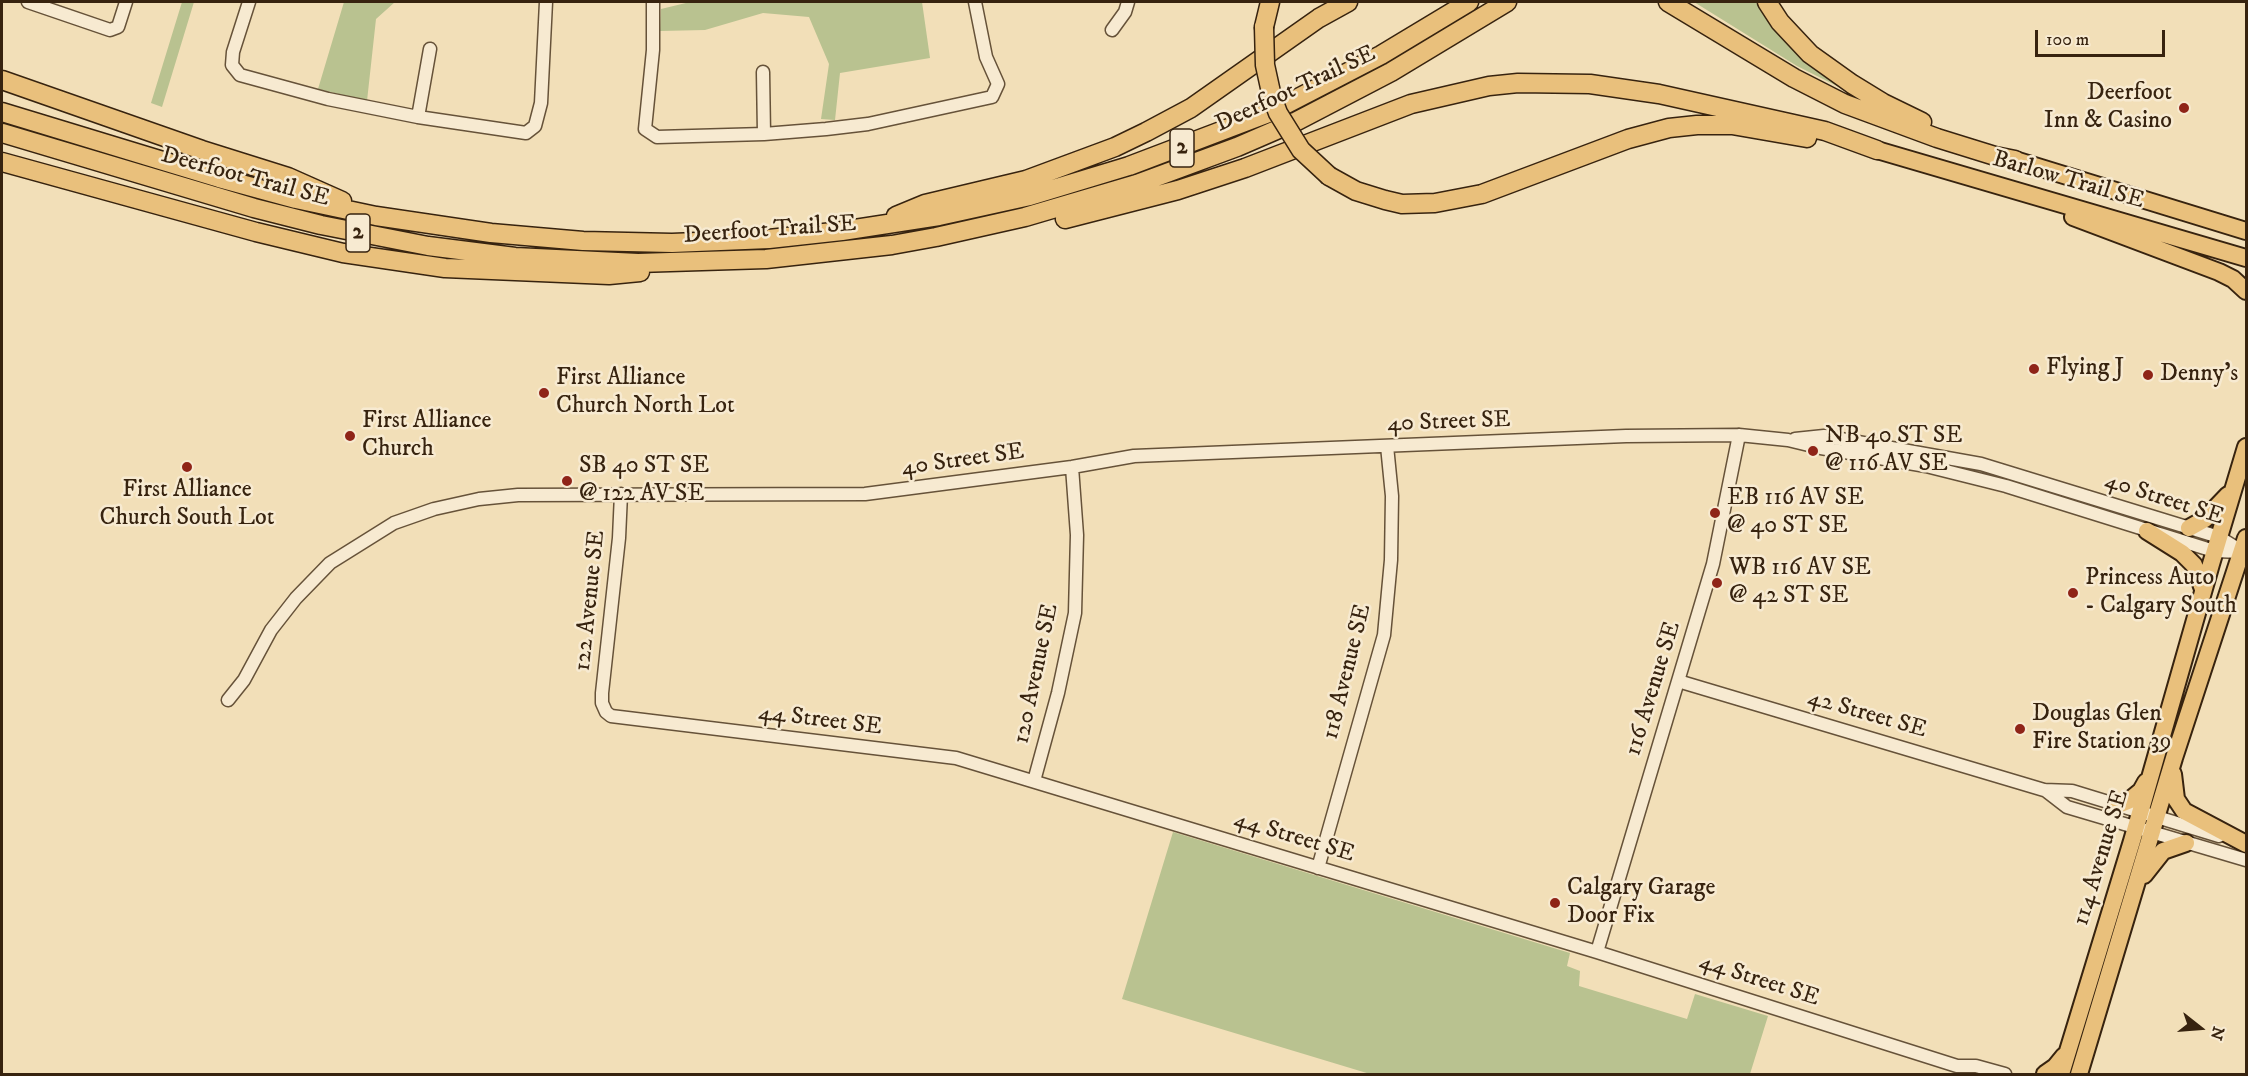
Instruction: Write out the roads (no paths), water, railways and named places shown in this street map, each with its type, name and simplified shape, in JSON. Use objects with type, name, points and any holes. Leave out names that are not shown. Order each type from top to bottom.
[{"type":"highway","points":[[1270,2],[1264,27],[1265,65],[1278,114],[1301,150],[1329,176],[1356,191],[1385,200],[1402,204],[1446,202],[1482,194],[1628,139],[1697,125],[1732,125],[1877,150]]},
{"type":"highway","points":[[869,227],[925,204],[1026,180],[1125,142],[1191,108],[1319,18],[1348,2]]},
{"type":"highway","name":"Deerfoot Trail SE","points":[[2,112],[219,178],[296,199],[376,216],[491,233],[608,242],[672,243],[769,239],[939,216],[1030,196],[1129,166],[1181,148],[1310,92],[1413,37],[1469,2]]},
{"type":"highway","name":"Deerfoot Trail SE","points":[[2,133],[254,208],[395,240],[462,251],[515,257],[638,263],[727,261],[827,253],[936,237],[1076,203],[1137,184],[1237,147],[1297,121],[1360,90],[1507,2]]},
{"type":"highway","points":[[1668,2],[1794,78],[1845,104],[1937,138],[2015,160]]},
{"type":"highway","points":[[1767,2],[1795,40],[1810,54],[1852,84],[1908,116],[1996,148],[2015,160]]},
{"type":"highway","points":[[2,80],[288,177],[376,216]]},
{"type":"highway","points":[[936,237],[1024,229],[1178,190],[1245,168],[1411,104],[1498,85],[1541,82],[1590,84],[1642,91],[1825,131],[1877,150]]},
{"type":"highway","points":[[2,162],[256,232],[333,250],[445,268],[609,275],[727,261]]},
{"type":"main road","name":"Barlow Trail SE","points":[[1877,150],[2247,258]]},
{"type":"main road","name":"Barlow Trail SE","points":[[2015,160],[2247,231]]},
{"type":"main road","points":[[2042,199],[2055,211],[2219,272],[2247,291]]},
{"type":"main road","name":"114 Avenue SE","points":[[2079,1074],[2136,889],[2153,771],[2216,544],[2247,447]]},
{"type":"main road","points":[[2189,528],[2205,519],[2233,490]]},
{"type":"main road","points":[[2147,531],[2182,553],[2194,564],[2204,589]]},
{"type":"main road","name":"114 Avenue SE","points":[[2061,1074],[2146,823],[2174,758],[2245,545]]},
{"type":"main road","points":[[2174,758],[2173,782],[2180,807],[2192,817],[2247,844]]},
{"type":"main road","points":[[2118,806],[2127,803],[2141,791],[2153,771]]},
{"type":"main road","points":[[2136,889],[2151,863],[2163,851],[2186,843]]},
{"type":"main road","points":[[2045,1074],[2055,1067],[2068,1050]]},
{"type":"street","points":[[28,2],[110,30],[118,27],[126,2]]},
{"type":"street","points":[[249,2],[232,52],[232,65],[240,75],[328,99],[418,117],[526,133],[535,126],[541,103],[546,2]]},
{"type":"street","points":[[653,2],[653,50],[645,129],[657,137],[764,134],[868,124],[992,97],[998,84],[986,57],[975,2]]},
{"type":"street","points":[[1112,30],[1125,12],[1128,2]]},
{"type":"street","points":[[418,117],[430,49]]},
{"type":"street","points":[[763,72],[764,134]]},
{"type":"street","name":"40 Street SE","points":[[228,700],[244,680],[271,630],[296,598],[330,563],[394,523],[434,509],[479,499],[518,495],[865,495],[1072,467],[1134,456],[1624,436],[1739,435],[1788,440],[1926,466],[2006,486],[2147,531],[2216,544],[2245,545]]},
{"type":"street","name":"116 Avenue SE","points":[[1597,952],[1713,564],[1739,435]]},
{"type":"street","name":"40 Street SE","points":[[1788,440],[1824,436],[1981,465],[2189,528],[2216,544]]},
{"type":"street","name":"118 Avenue SE","points":[[1318,868],[1384,635],[1391,560],[1392,496],[1387,446]]},
{"type":"street","name":"120 Avenue SE","points":[[1034,781],[1058,693],[1076,613],[1077,535],[1072,467]]},
{"type":"street","name":"122 Avenue SE","points":[[606,712],[602,703],[602,693],[619,538],[621,494]]},
{"type":"street","name":"42 Street SE","points":[[1678,681],[2044,790],[2072,792],[2118,806],[2186,843],[2247,860]]},
{"type":"street","name":"44 Street SE","points":[[606,712],[622,719],[956,758],[1597,952],[1962,1070],[1976,1066],[2005,1074]]},
{"type":"street","name":"42 Street SE","points":[[2044,790],[2067,807],[2247,844]]},
{"type":"place","name":"Deerfoot Inn & Casino","points":[[2184,108]]},
{"type":"place","name":"Flying J","points":[[2034,369]]},
{"type":"place","name":"Denny's","points":[[2148,375]]},
{"type":"place","name":"First Alliance Church North Lot","points":[[544,393]]},
{"type":"place","name":"First Alliance Church","points":[[350,436]]},
{"type":"place","name":"NB 40 ST SE @ 116 AV SE","points":[[1813,451]]},
{"type":"place","name":"First Alliance Church South Lot","points":[[187,467]]},
{"type":"place","name":"SB 40 ST SE @ 122 AV SE","points":[[567,481]]},
{"type":"place","name":"EB 116 AV SE @ 40 ST SE","points":[[1715,513]]},
{"type":"place","name":"WB 116 AV SE @ 42 ST SE","points":[[1717,583]]},
{"type":"place","name":"Princess Auto - Calgary South","points":[[2073,593]]},
{"type":"place","name":"Douglas Glen Fire Station 39","points":[[2020,729]]},
{"type":"place","name":"Calgary Garage Door Fix","points":[[1555,903]]}]
